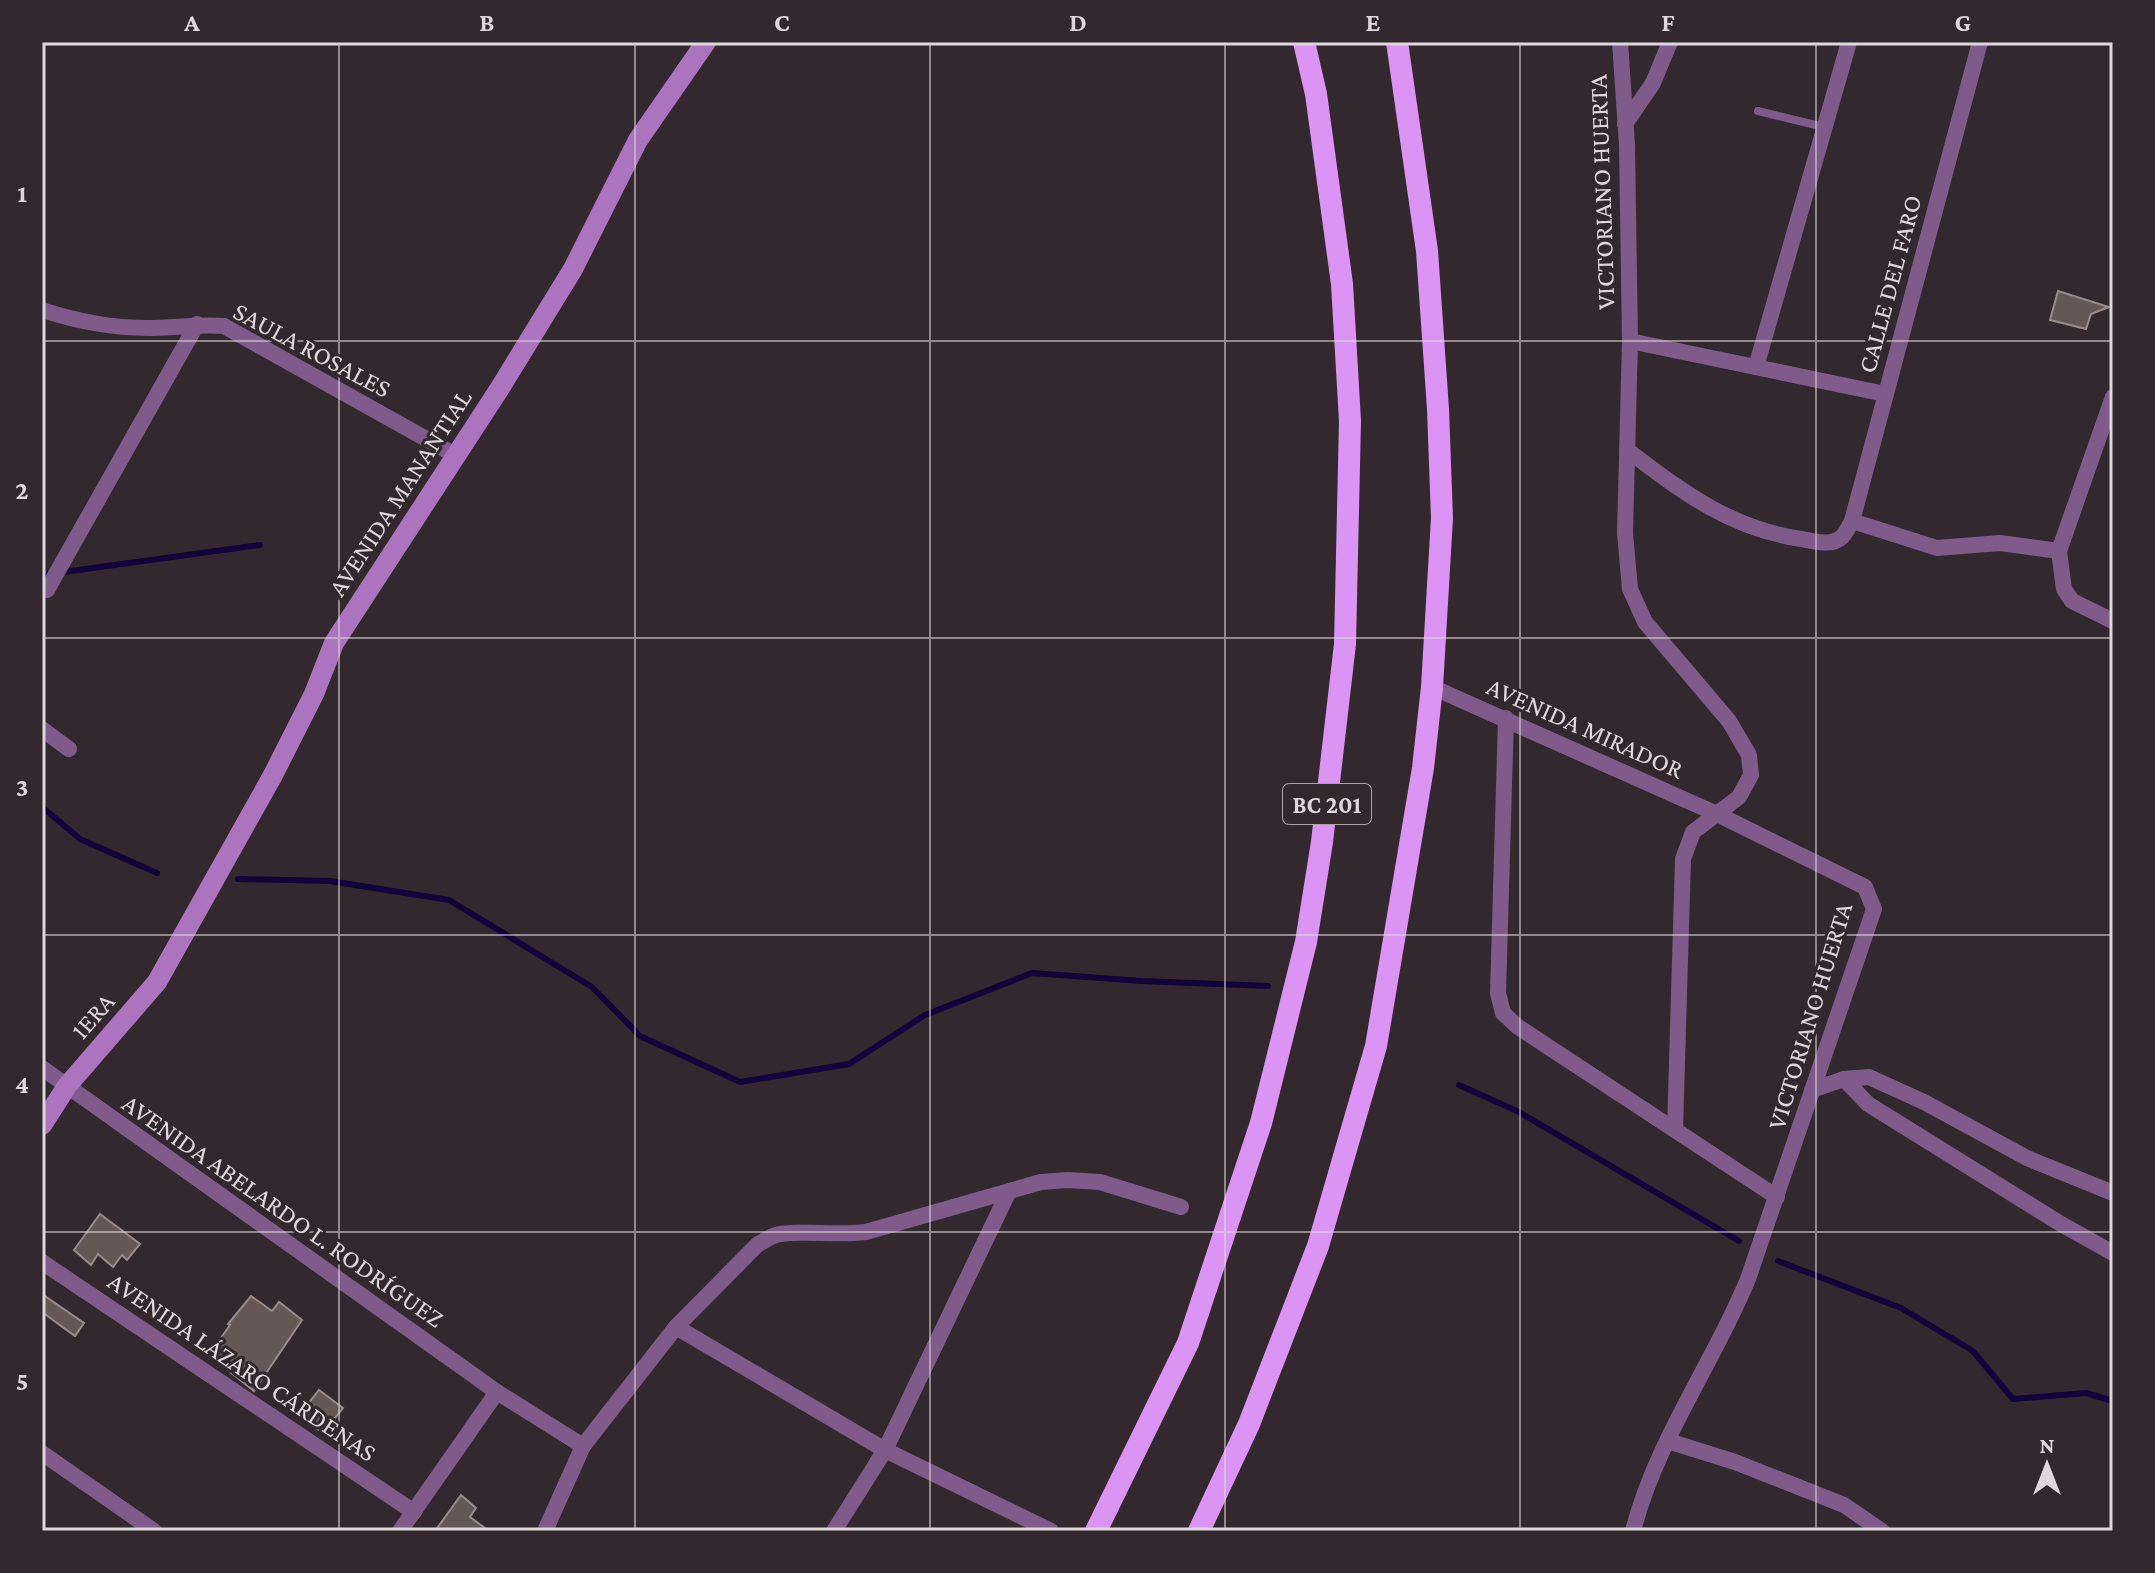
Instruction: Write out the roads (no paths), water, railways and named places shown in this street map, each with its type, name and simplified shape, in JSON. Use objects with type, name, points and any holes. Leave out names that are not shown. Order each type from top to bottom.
[{"type":"highway","points":[[1293,42],[1316,94]]},
{"type":"highway","name":"BC 201","points":[[1096,1531],[1188,1343],[1261,1123],[1306,942],[1322,842],[1345,644],[1350,421],[1342,284],[1316,94],[1304,42]]},
{"type":"highway","points":[[1199,1531],[1249,1424],[1318,1246],[1376,1046],[1404,891],[1432,687],[1442,518],[1438,409],[1427,251],[1397,42]]},
{"type":"main road","name":"AVENIDA MANANTIAL","points":[[157,982],[273,775],[314,694],[334,643],[573,269],[638,140],[706,42]]},
{"type":"main road","name":"1ERA","points":[[42,1125],[67,1086],[157,982]]},
{"type":"street","name":"VICTORIANO HUERTA","points":[[1620,42],[1630,341],[1625,533],[1630,589],[1645,622],[1729,721],[1749,755],[1751,775],[1739,797],[1717,814],[1865,887],[1874,909],[1777,1197],[1733,1315],[1668,1441],[1633,1531]]},
{"type":"street","points":[[1625,124],[1653,83],[1670,42]]},
{"type":"street","points":[[1756,367],[1849,42]]},
{"type":"street","name":"CALLE DEL FARO","points":[[1627,450],[1695,500],[1726,518],[1778,536],[1826,543],[1842,537],[1852,521],[1980,42]]},
{"type":"street","name":"SAULA ROSALES","points":[[42,310],[103,325],[149,328],[197,324],[224,326],[455,455]]},
{"type":"street","points":[[47,590],[197,324]]},
{"type":"street","name":"VICTORIANO HUERTA","points":[[1630,341],[1885,394]]},
{"type":"street","points":[[2113,397],[2059,551],[2064,589],[2072,601],[2113,621]]},
{"type":"street","points":[[1852,521],[1937,548],[2000,543],[2059,551]]},
{"type":"street","name":"AVENIDA MIRADOR","points":[[1432,687],[1717,814]]},
{"type":"street","points":[[1506,718],[1498,993],[1503,1013],[1518,1027],[1777,1197]]},
{"type":"street","points":[[42,729],[69,749]]},
{"type":"street","points":[[1675,1130],[1683,859],[1693,832],[1717,814]]},
{"type":"street","name":"AVENIDA ABELARDO L. RODRÍGUEZ","points":[[42,1068],[497,1392],[583,1446]]},
{"type":"street","points":[[1812,1090],[1844,1079],[1869,1077],[1924,1102],[2027,1158],[2113,1193]]},
{"type":"street","points":[[1844,1079],[1868,1104],[2113,1253]]},
{"type":"street","points":[[545,1531],[583,1446],[676,1327],[757,1245],[768,1238],[780,1234],[845,1235],[866,1232],[1041,1182],[1100,1182],[1181,1207]]},
{"type":"street","points":[[834,1531],[885,1450],[1009,1191]]},
{"type":"street","name":"AVENIDA LÁZARO CÁRDENAS","points":[[42,1262],[414,1512]]},
{"type":"street","points":[[676,1327],[885,1450],[1026,1526],[1051,1531]]},
{"type":"street","points":[[400,1531],[497,1392]]},
{"type":"street","points":[[1668,1441],[1735,1462],[1844,1505],[1882,1531]]},
{"type":"street","points":[[42,1453],[154,1531]]},
{"type":"lane","points":[[1758,111],[1824,127]]},
{"type":"waterway","points":[[42,575],[260,545]]},
{"type":"waterway","points":[[42,807],[80,839],[157,873]]},
{"type":"waterway","points":[[238,879],[330,881],[449,900],[592,987],[640,1036],[740,1082],[849,1064],[925,1015],[1032,973],[1268,986]]},
{"type":"waterway","points":[[1459,1085],[1519,1112],[1739,1241]]},
{"type":"waterway","points":[[1778,1261],[1901,1308],[1973,1351],[2013,1399],[2086,1393],[2113,1401]]}]
